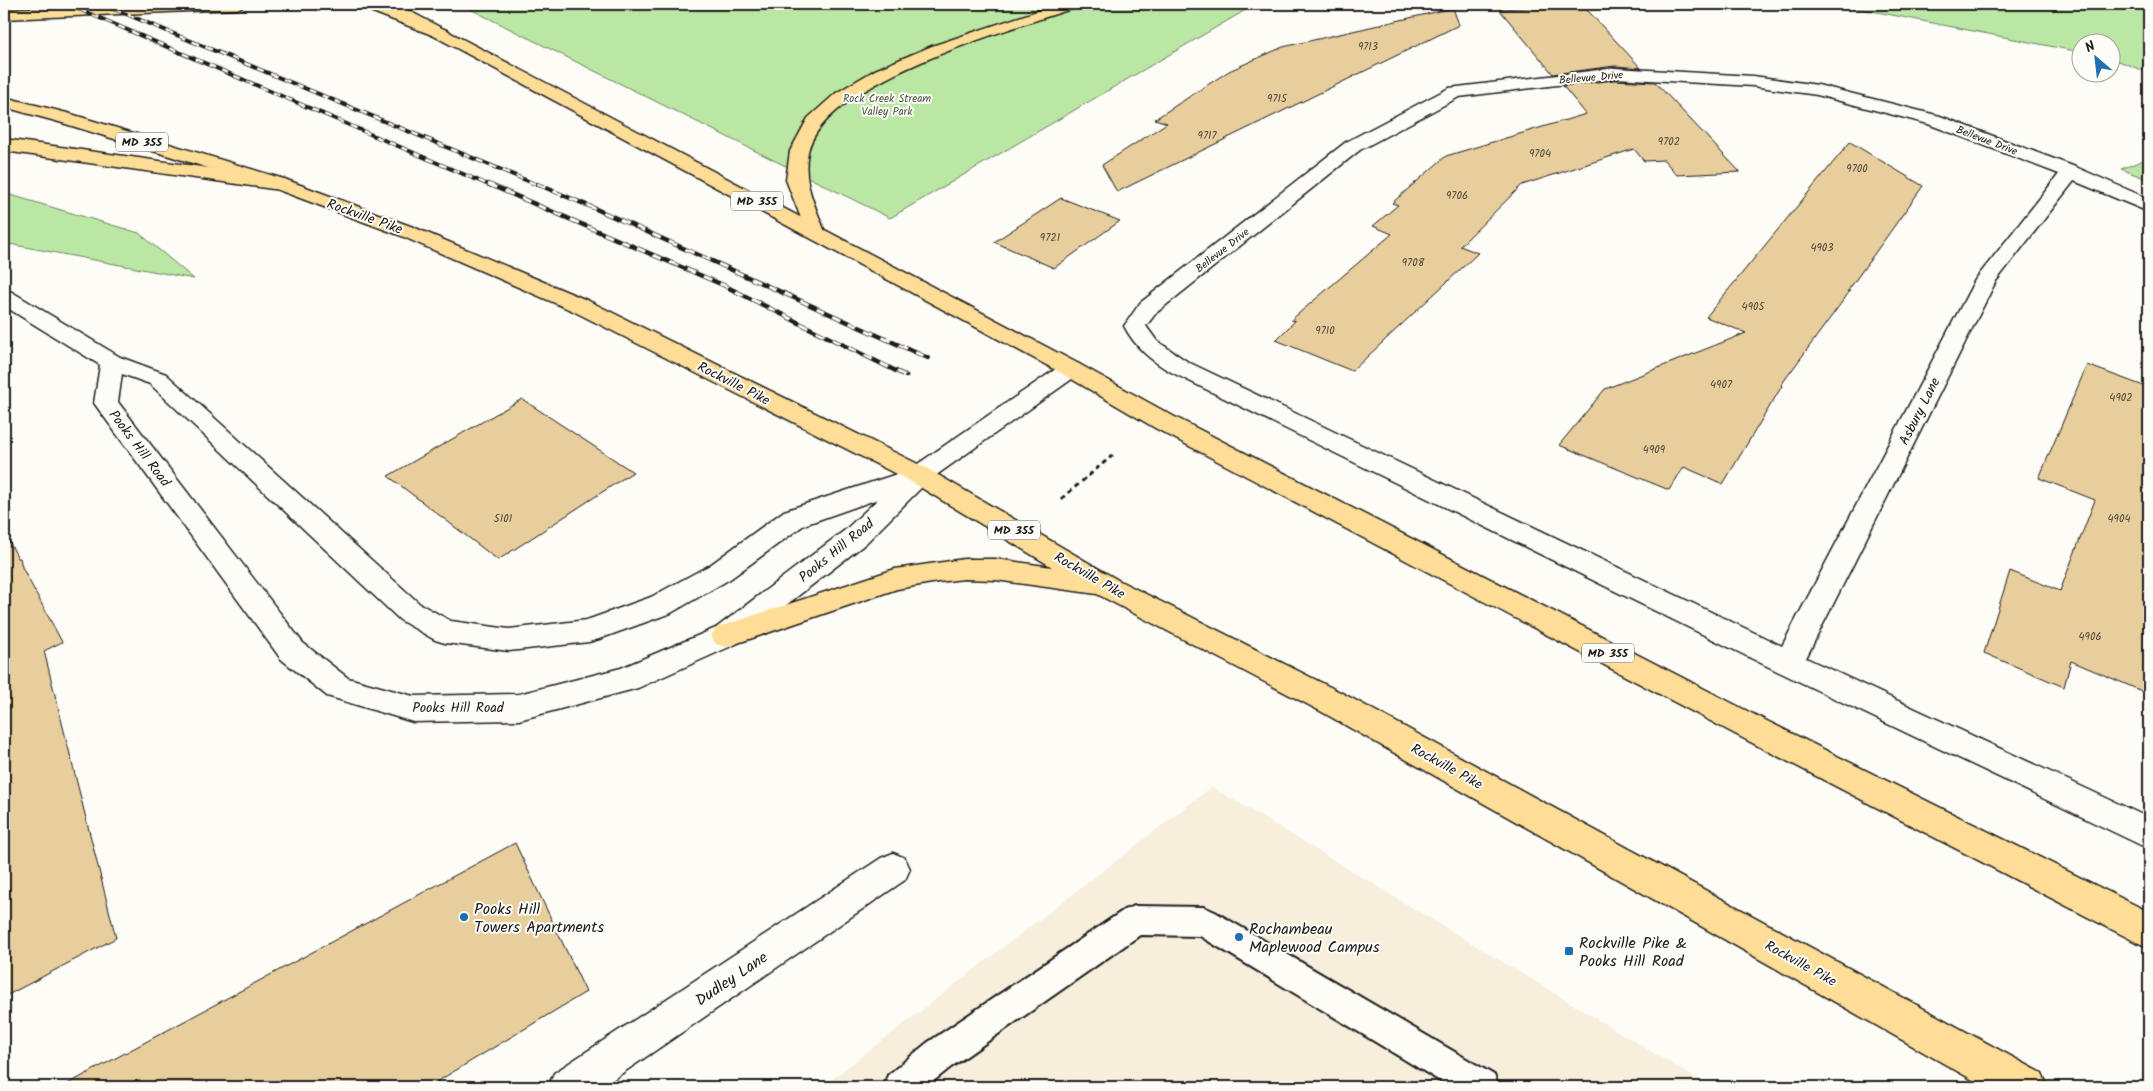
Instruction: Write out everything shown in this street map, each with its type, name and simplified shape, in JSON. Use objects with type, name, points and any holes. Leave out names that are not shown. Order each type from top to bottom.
[{"type":"main road","points":[[4,14],[237,4]]},
{"type":"main road","points":[[365,4],[443,34]]},
{"type":"main road","name":"MD 355","points":[[385,4],[1071,368],[1164,422],[1746,725],[2149,930]]},
{"type":"main road","points":[[816,232],[796,180],[800,151],[814,122],[842,97],[881,74],[938,50],[1072,4]]},
{"type":"main road","name":"Rockville Pike","points":[[4,102],[65,118],[280,184],[406,231],[581,306],[919,475],[1108,587],[1333,703],[1993,1079],[2028,1087]]},
{"type":"main road","points":[[4,146],[280,184]]},
{"type":"main road","points":[[726,636],[895,579],[924,574],[974,570],[1020,573],[1108,587]]},
{"type":"street","name":"Bellevue Drive","points":[[1788,663],[1171,362],[1140,339],[1135,326],[1148,308],[1353,146],[1455,92],[1614,73],[1753,81],[1818,90],[1934,120],[2071,172],[2149,206]]},
{"type":"street","name":"Asbury Lane","points":[[1788,663],[1986,280],[2071,172]]},
{"type":"street","name":"Pooks Hill Road","points":[[4,297],[112,362],[158,379],[410,612],[445,632],[509,640],[589,631],[661,605],[720,572],[794,518],[919,475]]},
{"type":"street","name":"Pooks Hill Road","points":[[112,362],[106,403],[292,651],[338,687],[413,709],[519,707],[627,679],[726,636],[855,537],[919,475],[1071,368]]},
{"type":"street","points":[[1788,663],[2149,834]]},
{"type":"street","name":"Dudley Lane","points":[[568,1087],[893,869]]},
{"type":"lane","points":[[900,1087],[939,1056],[1135,920],[1204,922],[1482,1087]]},
{"type":"path","points":[[1061,499],[1113,455]]},
{"type":"shaded area","name":"Rochambeau Maplewood Campus","points":[[1212,787],[1710,1087],[822,1087]]},
{"type":"green space","name":"Rock Creek Stream Valley Park","points":[[460,4],[1256,4],[890,218]]},
{"type":"green space","points":[[1836,4],[2149,4],[2149,73],[2120,62],[2120,32],[2070,32],[2070,50]]},
{"type":"green space","points":[[2149,158],[2149,180],[2121,169]]},
{"type":"green space","points":[[4,193],[139,233],[194,279],[4,243]]},
{"type":"building","points":[[1580,5],[1589,12],[1641,68],[1615,66],[1553,74],[1499,9]]},
{"type":"building","points":[[1453,8],[1459,25],[1117,192],[1102,165],[1167,123],[1155,119],[1229,71],[1283,47]]},
{"type":"building","points":[[1615,80],[1655,82],[1740,172],[1677,175],[1664,160],[1644,161],[1634,149],[1522,185],[1460,246],[1478,253],[1352,371],[1276,340],[1295,321],[1291,320],[1392,234],[1373,226],[1398,205],[1392,203],[1446,156],[1586,114],[1563,86]]},
{"type":"building","points":[[1850,142],[1923,186],[1847,292],[1850,291],[1781,385],[1723,484],[1684,467],[1669,490],[1559,445],[1605,389],[1746,333],[1706,317]]},
{"type":"building","points":[[1061,198],[1120,221],[1054,268],[994,242]]},
{"type":"building","points":[[2087,365],[2149,388],[2149,694],[2071,661],[2064,687],[1984,653],[2010,571],[2060,591],[2095,500],[2039,478]]},
{"type":"building","points":[[522,399],[633,472],[498,560],[388,476]]},
{"type":"building","points":[[4,532],[18,558],[20,558],[22,567],[62,642],[44,651],[116,938],[4,997]]},
{"type":"building","name":"Pooks Hill Towers Apartments","points":[[515,843],[586,992],[428,1087],[62,1087]]},
{"type":"railway","points":[[67,4],[491,186]]},
{"type":"railway","points":[[102,4],[540,186]]},
{"type":"railway","points":[[488,184],[723,285],[906,376]]},
{"type":"railway","points":[[537,184],[928,358]]},
{"type":"place","name":"Pooks Hill Towers Apartments","points":[[464,917]]},
{"type":"place","name":"Rochambeau Maplewood Campus","points":[[1239,937]]},
{"type":"place","name":"Rockville Pike & Pooks Hill Road","points":[[1569,951]]}]
